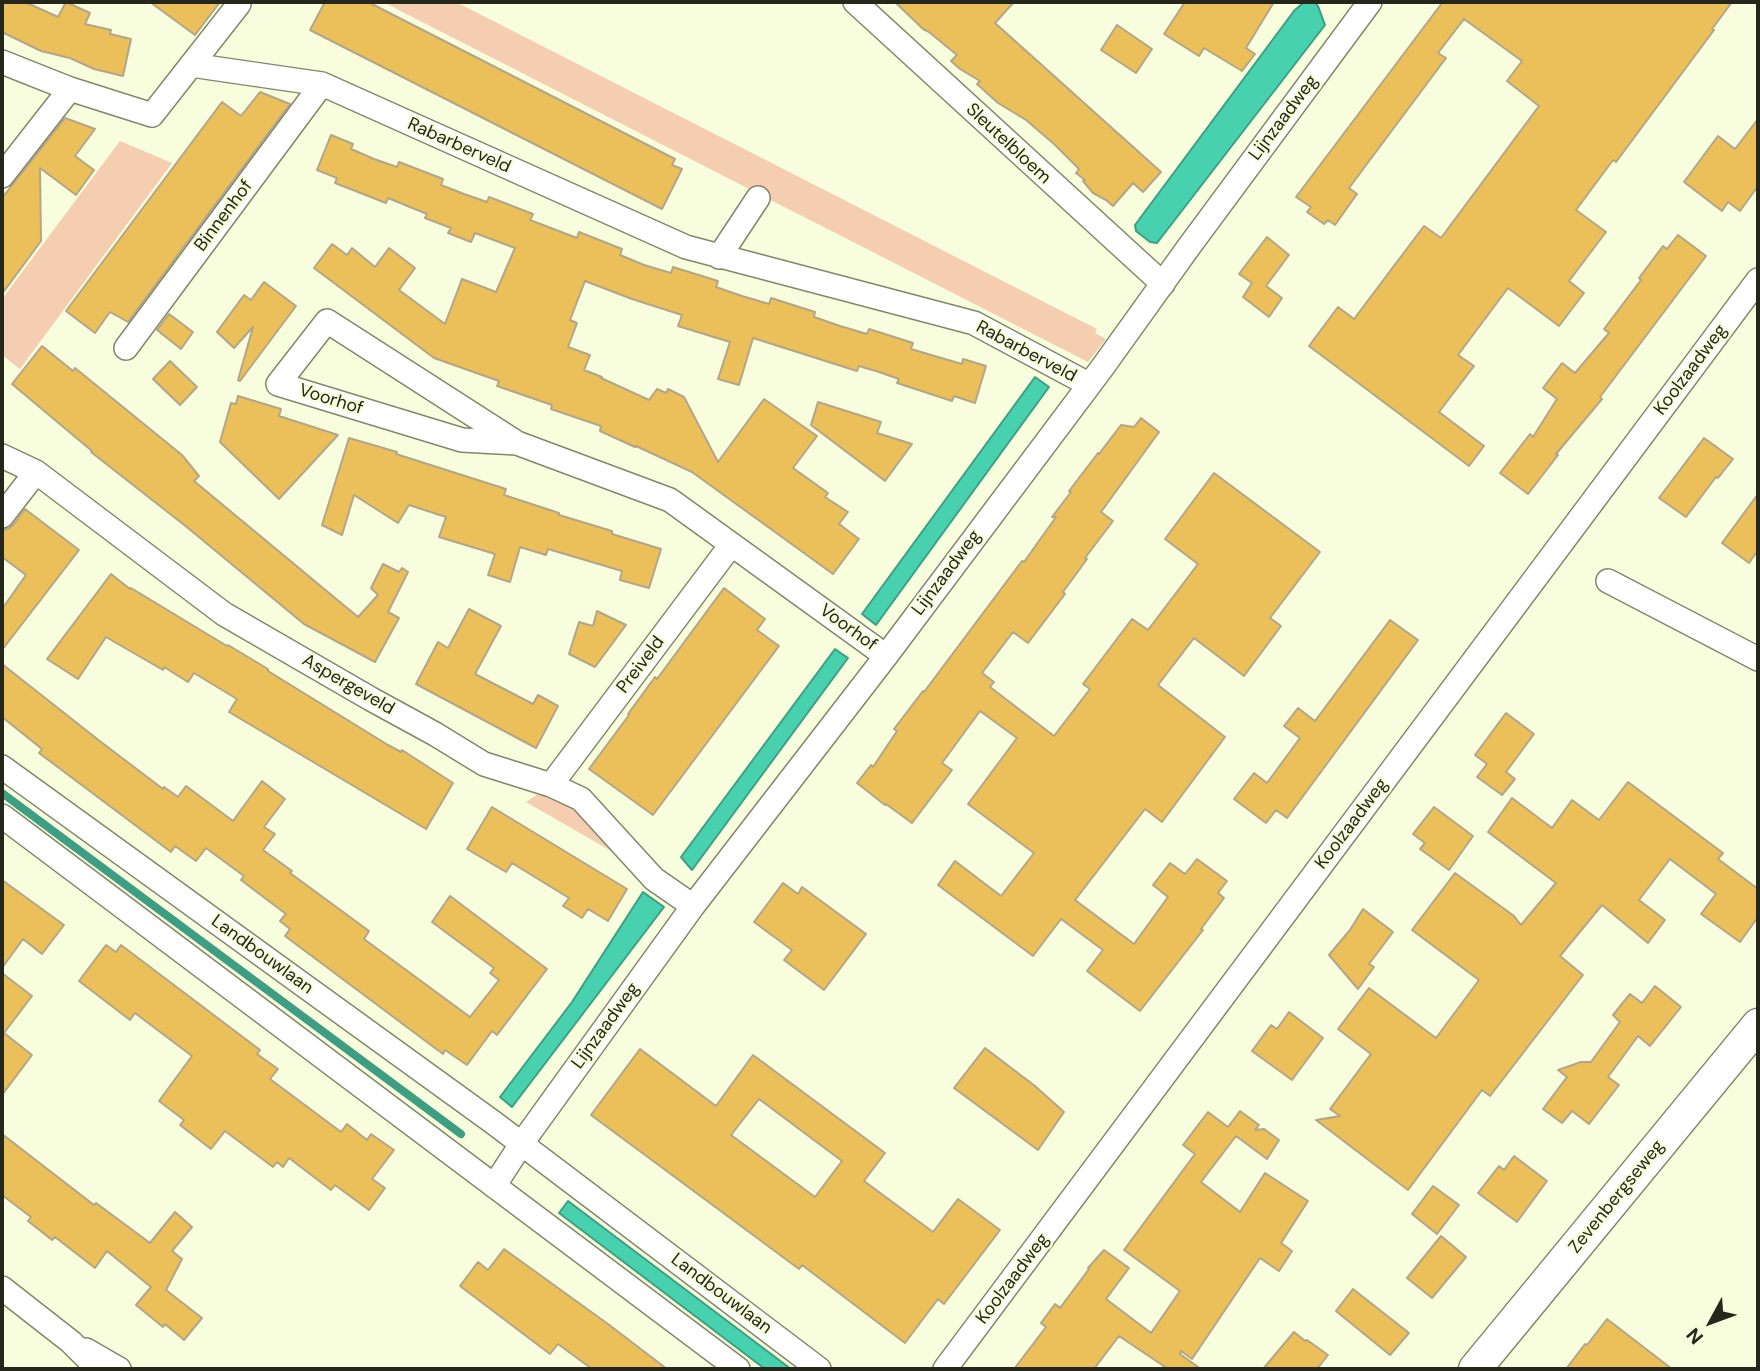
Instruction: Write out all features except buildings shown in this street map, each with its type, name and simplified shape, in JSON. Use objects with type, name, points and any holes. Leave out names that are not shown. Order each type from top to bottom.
[{"type":"street","name":"Sleutelbloem","points":[[855,2],[1163,284]]},
{"type":"street","name":"Lijnzaadweg","points":[[522,1143],[693,906],[886,656],[1163,284],[1366,3]]},
{"type":"street","points":[[2,62],[70,89],[152,115],[239,4]]},
{"type":"street","name":"Rabarberveld","points":[[191,65],[322,84],[686,247],[974,323],[1088,384]]},
{"type":"street","name":"Binnenhof","points":[[126,348],[322,84]]},
{"type":"street","points":[[2,176],[70,89]]},
{"type":"street","points":[[719,257],[758,198]]},
{"type":"street","name":"Koolzaadweg","points":[[945,1369],[1758,280]]},
{"type":"street","name":"Voorhof","points":[[517,443],[462,440],[278,384],[327,321],[517,443],[670,500],[886,656]]},
{"type":"street","name":"Aspergeveld","points":[[2,456],[36,472],[224,614],[484,764],[551,785],[581,799],[654,879],[693,906]]},
{"type":"street","points":[[2,516],[36,472]]},
{"type":"street","name":"Preiveld","points":[[551,785],[732,545]]},
{"type":"street","points":[[1608,581],[1758,659]]},
{"type":"street","name":"Landbouwlaan","points":[[2,767],[522,1143],[819,1369]]},
{"type":"street","points":[[2,816],[738,1369]]},
{"type":"street","name":"Zevenbergseweg","points":[[1475,1369],[1758,1025]]},
{"type":"street","points":[[494,1186],[522,1143]]},
{"type":"street","points":[[2,1288],[71,1342],[98,1369]]},
{"type":"street","points":[[71,1342],[119,1369]]},
{"type":"shaded area","points":[[383,2],[456,2],[1097,329],[1095,333],[1106,339],[1088,362]]},
{"type":"shaded area","points":[[120,141],[172,163],[20,369],[2,355],[2,299]]},
{"type":"shaded area","points":[[541,792],[575,805],[625,859],[526,802]]},
{"type":"water","points":[[1304,2],[1314,2],[1318,6],[1325,25],[1157,243],[1150,242],[1136,231],[1135,225],[1294,11]]},
{"type":"water","points":[[1035,377],[1049,387],[876,625],[862,614]]},
{"type":"water","points":[[835,649],[848,658],[692,870],[681,857]]},
{"type":"water","points":[[643,892],[664,907],[512,1107],[500,1097],[572,1002]]},
{"type":"water","points":[[568,1201],[791,1369],[765,1369],[559,1213]]},
{"type":"waterway","points":[[2,793],[461,1134]]}]
